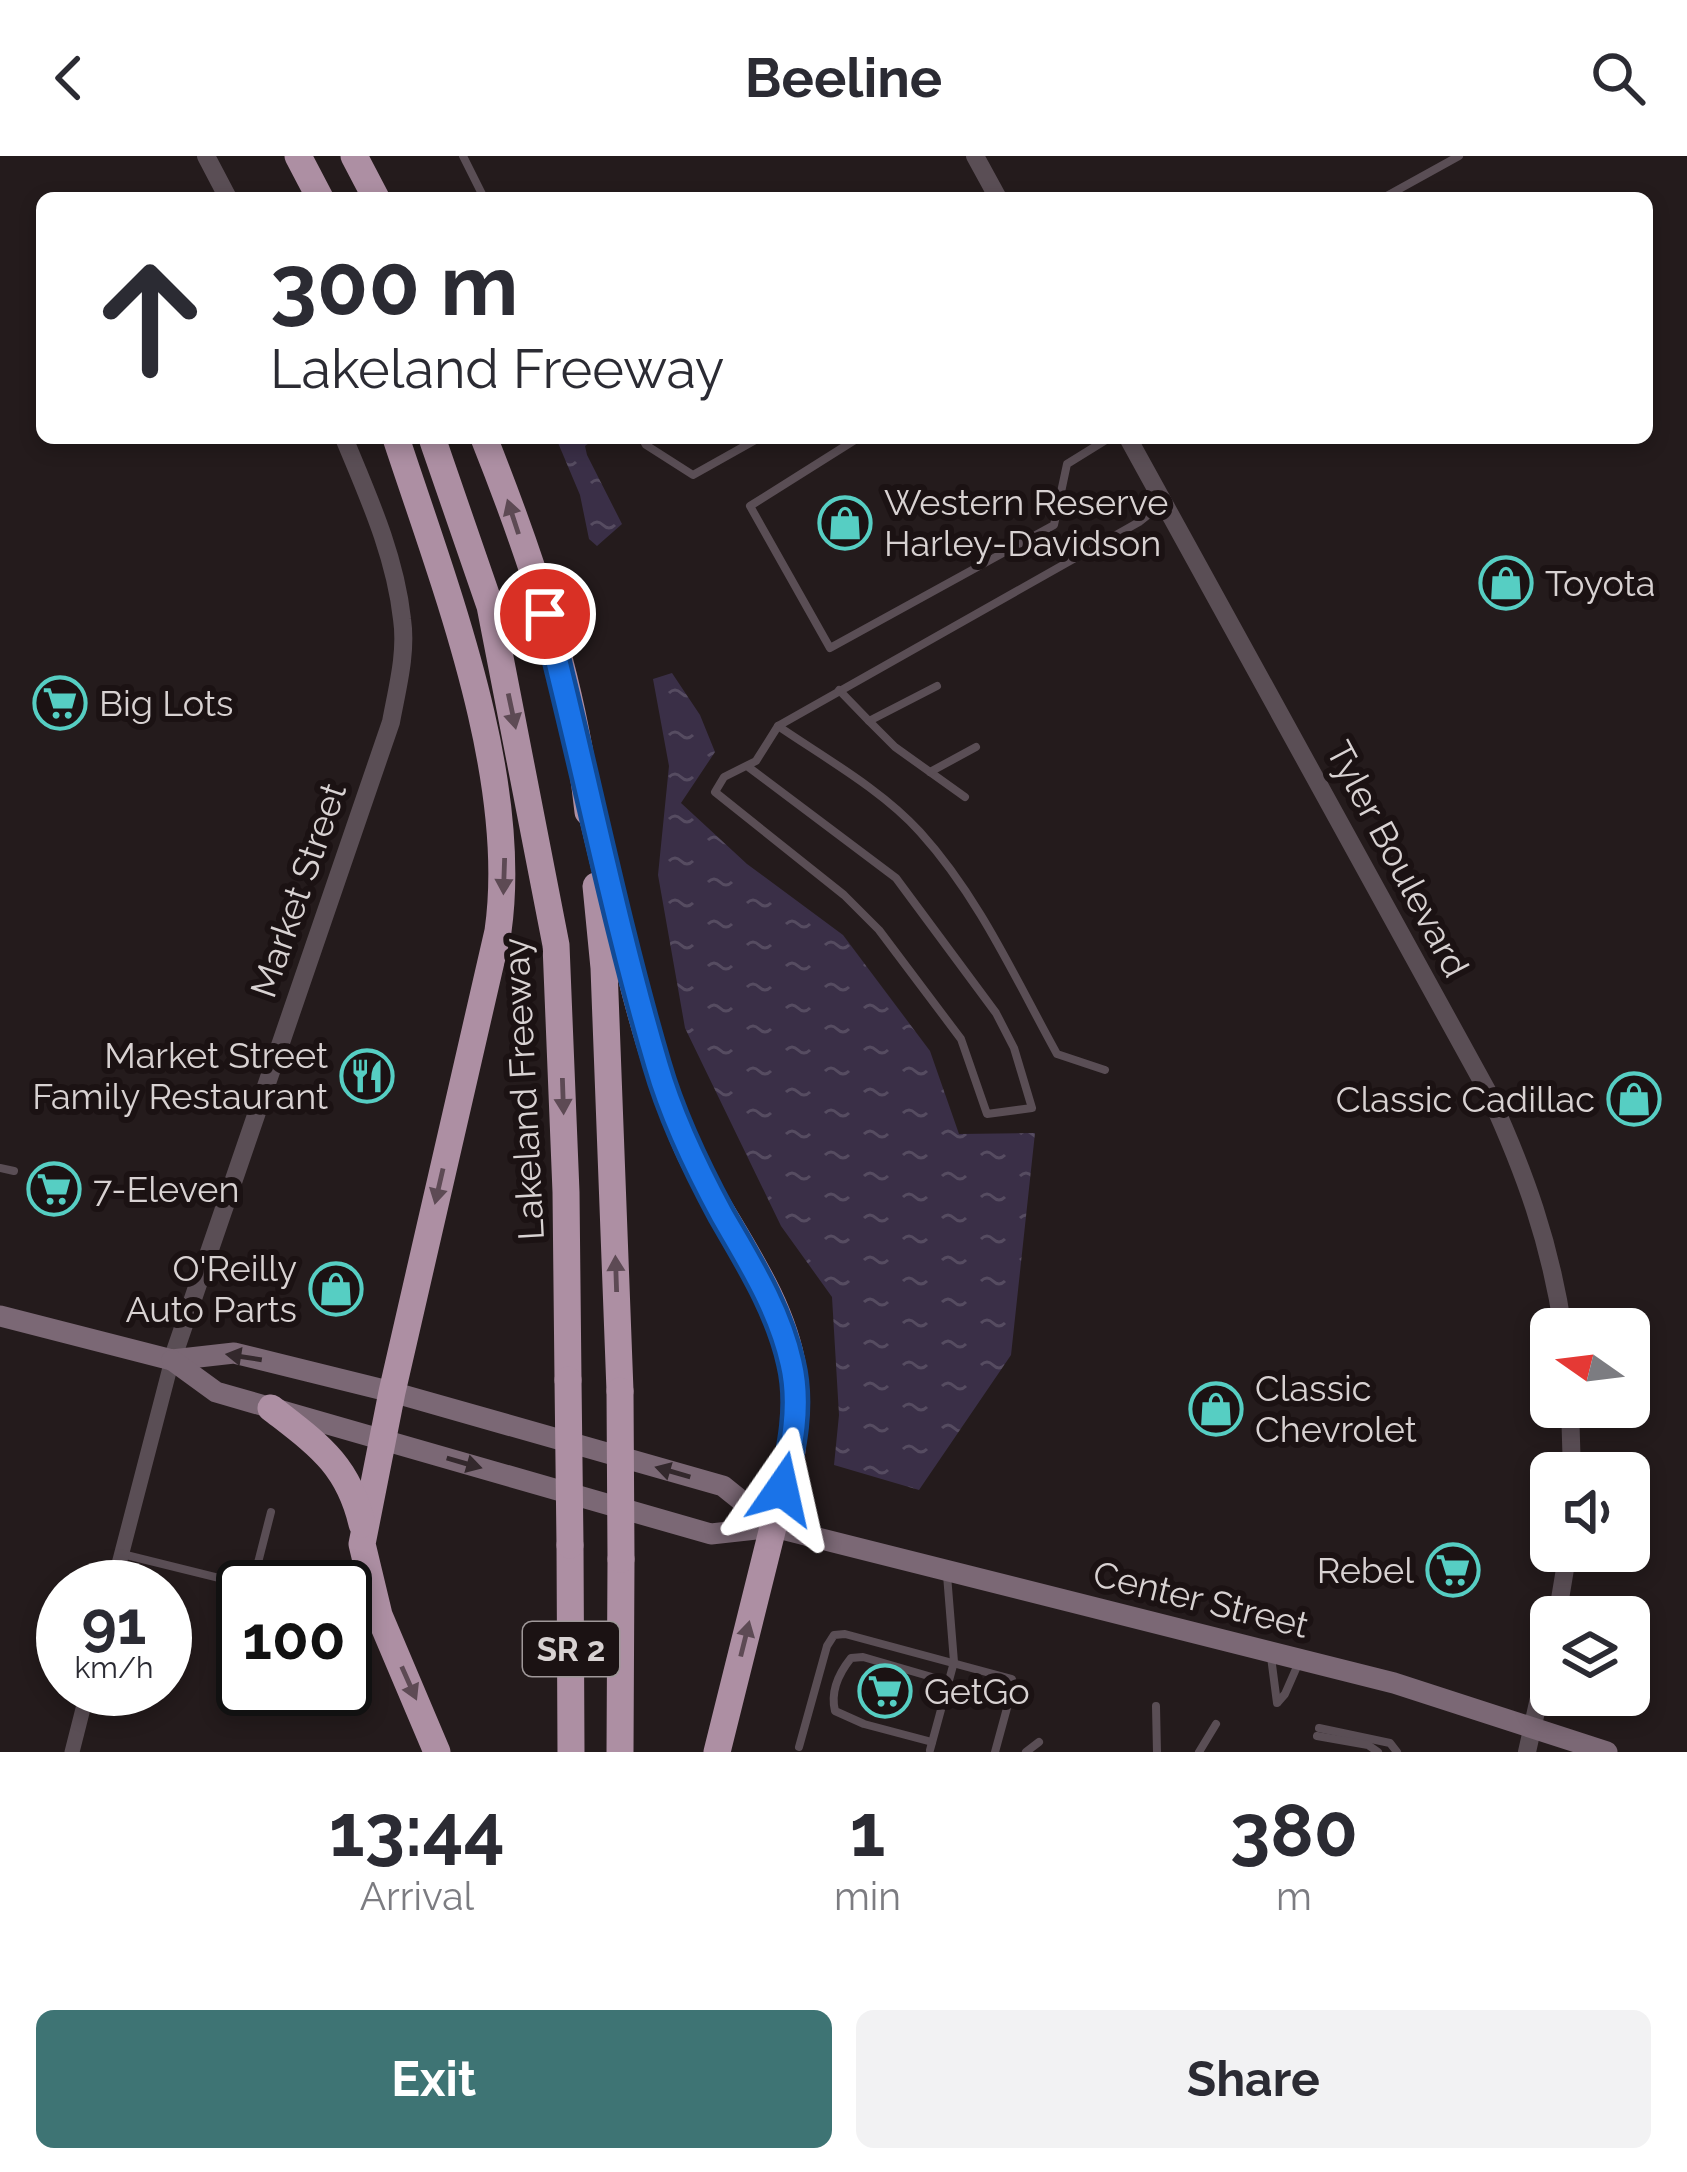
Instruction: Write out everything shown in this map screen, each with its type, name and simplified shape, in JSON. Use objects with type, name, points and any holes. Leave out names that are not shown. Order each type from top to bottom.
[{"type":"highway","points":[[283,156],[298,192]]},
{"type":"highway","points":[[298,156],[317,192]]},
{"type":"highway","points":[[354,156],[373,192]]},
{"type":"highway","points":[[398,444],[454,613],[492,769],[504,856],[499,931],[364,1531],[364,1560],[379,1616],[437,1752]]},
{"type":"highway","name":"Lakeland Freeway","points":[[433,444],[490,606],[556,945],[566,1192],[571,1752]]},
{"type":"highway","name":"SR 2","points":[[486,444],[545,614],[568,701],[586,795],[604,968],[620,1391],[620,1752]]},
{"type":"highway","points":[[586,795],[658,1068],[684,1141],[780,1324],[792,1366],[796,1408],[791,1451],[717,1752]]},
{"type":"highway","points":[[271,1408],[341,1470],[355,1495],[364,1531]]},
{"type":"main road","name":"Center Street","points":[[0,1316],[172,1360],[234,1353],[392,1392],[723,1486],[773,1527]]},
{"type":"main road","name":"Center Street","points":[[172,1360],[217,1392],[711,1534],[773,1527],[947,1569],[1411,1688],[1607,1752]]},
{"type":"street","points":[[206,156],[225,192]]},
{"type":"street","points":[[975,156],[995,192]]},
{"type":"street","name":"Market Street","points":[[172,1360],[391,722],[402,661],[403,620],[384,535],[346,444]]},
{"type":"street","name":"Tyler Boulevard","points":[[1131,444],[1489,1094],[1527,1179],[1559,1308]]},
{"type":"street","points":[[119,1560],[172,1360]]},
{"type":"street","points":[[73,1752],[82,1716]]},
{"type":"street","points":[[1527,1752],[1536,1716]]},
{"type":"lane","points":[[463,156],[481,192]]},
{"type":"lane","points":[[1394,192],[1459,156]]},
{"type":"lane","points":[[645,444],[694,475],[748,444]]},
{"type":"lane","points":[[848,444],[750,506],[830,648],[1054,525],[1066,464],[1099,444]]},
{"type":"lane","points":[[747,766],[896,878],[996,1013],[1014,1048],[1032,1108],[987,1114],[961,1039],[879,930],[844,895],[715,793],[724,777],[756,761],[778,726],[1139,522],[1164,503]]},
{"type":"lane","points":[[869,721],[938,686]]},
{"type":"lane","points":[[839,691],[895,747],[965,797]]},
{"type":"lane","points":[[778,726],[917,828],[955,876],[997,943],[1057,1054],[1105,1070]]},
{"type":"lane","points":[[930,772],[976,747]]},
{"type":"lane","points":[[0,1168],[14,1171]]},
{"type":"lane","points":[[260,1560],[271,1512]]},
{"type":"lane","points":[[121,1554],[216,1577]]},
{"type":"lane","points":[[947,1569],[954,1662],[949,1682],[932,1749],[835,1711],[833,1702],[839,1673],[850,1658],[863,1657],[949,1682]]},
{"type":"lane","points":[[800,1747],[827,1646],[834,1635],[852,1635],[1012,1679],[995,1752]]},
{"type":"lane","points":[[1270,1650],[1276,1702],[1286,1694],[1300,1658]]},
{"type":"lane","points":[[1156,1706],[1157,1752]]},
{"type":"lane","points":[[1199,1752],[1216,1724]]},
{"type":"lane","points":[[1318,1732],[1390,1743],[1394,1752],[1380,1744],[1318,1732]]},
{"type":"lane","points":[[1026,1752],[1039,1742]]},
{"type":"lane","points":[[1369,1745],[1378,1752]]},
{"type":"water","points":[[559,444],[588,444],[587,455],[622,524],[597,546],[589,539],[580,495]]},
{"type":"water","points":[[672,673],[700,715],[715,752],[681,803],[747,864],[843,935],[930,1051],[959,1134],[1035,1133],[1011,1355],[919,1490],[834,1465],[839,1415],[832,1297],[781,1226],[685,1028],[658,875],[669,766],[653,679]]},
{"type":"place","name":"Western Reserve Harley-Davidson","points":[[845,523]]},
{"type":"place","name":"Toyota","points":[[1506,583]]},
{"type":"place","name":"Big Lots","points":[[60,703]]},
{"type":"place","name":"Market Street Family Restaurant","points":[[367,1076]]},
{"type":"place","name":"Classic Cadillac","points":[[1634,1099]]},
{"type":"place","name":"7-Eleven","points":[[54,1189]]},
{"type":"place","name":"O'Reilly Auto Parts","points":[[336,1289]]},
{"type":"place","name":"Classic Chevrolet","points":[[1216,1409]]},
{"type":"place","name":"Rebel","points":[[1453,1570]]},
{"type":"place","name":"GetGo","points":[[885,1691]]},
{"type":"route","points":[[545,614],[586,795],[658,1068],[684,1141],[780,1324],[792,1366],[796,1408],[782,1489]]}]
